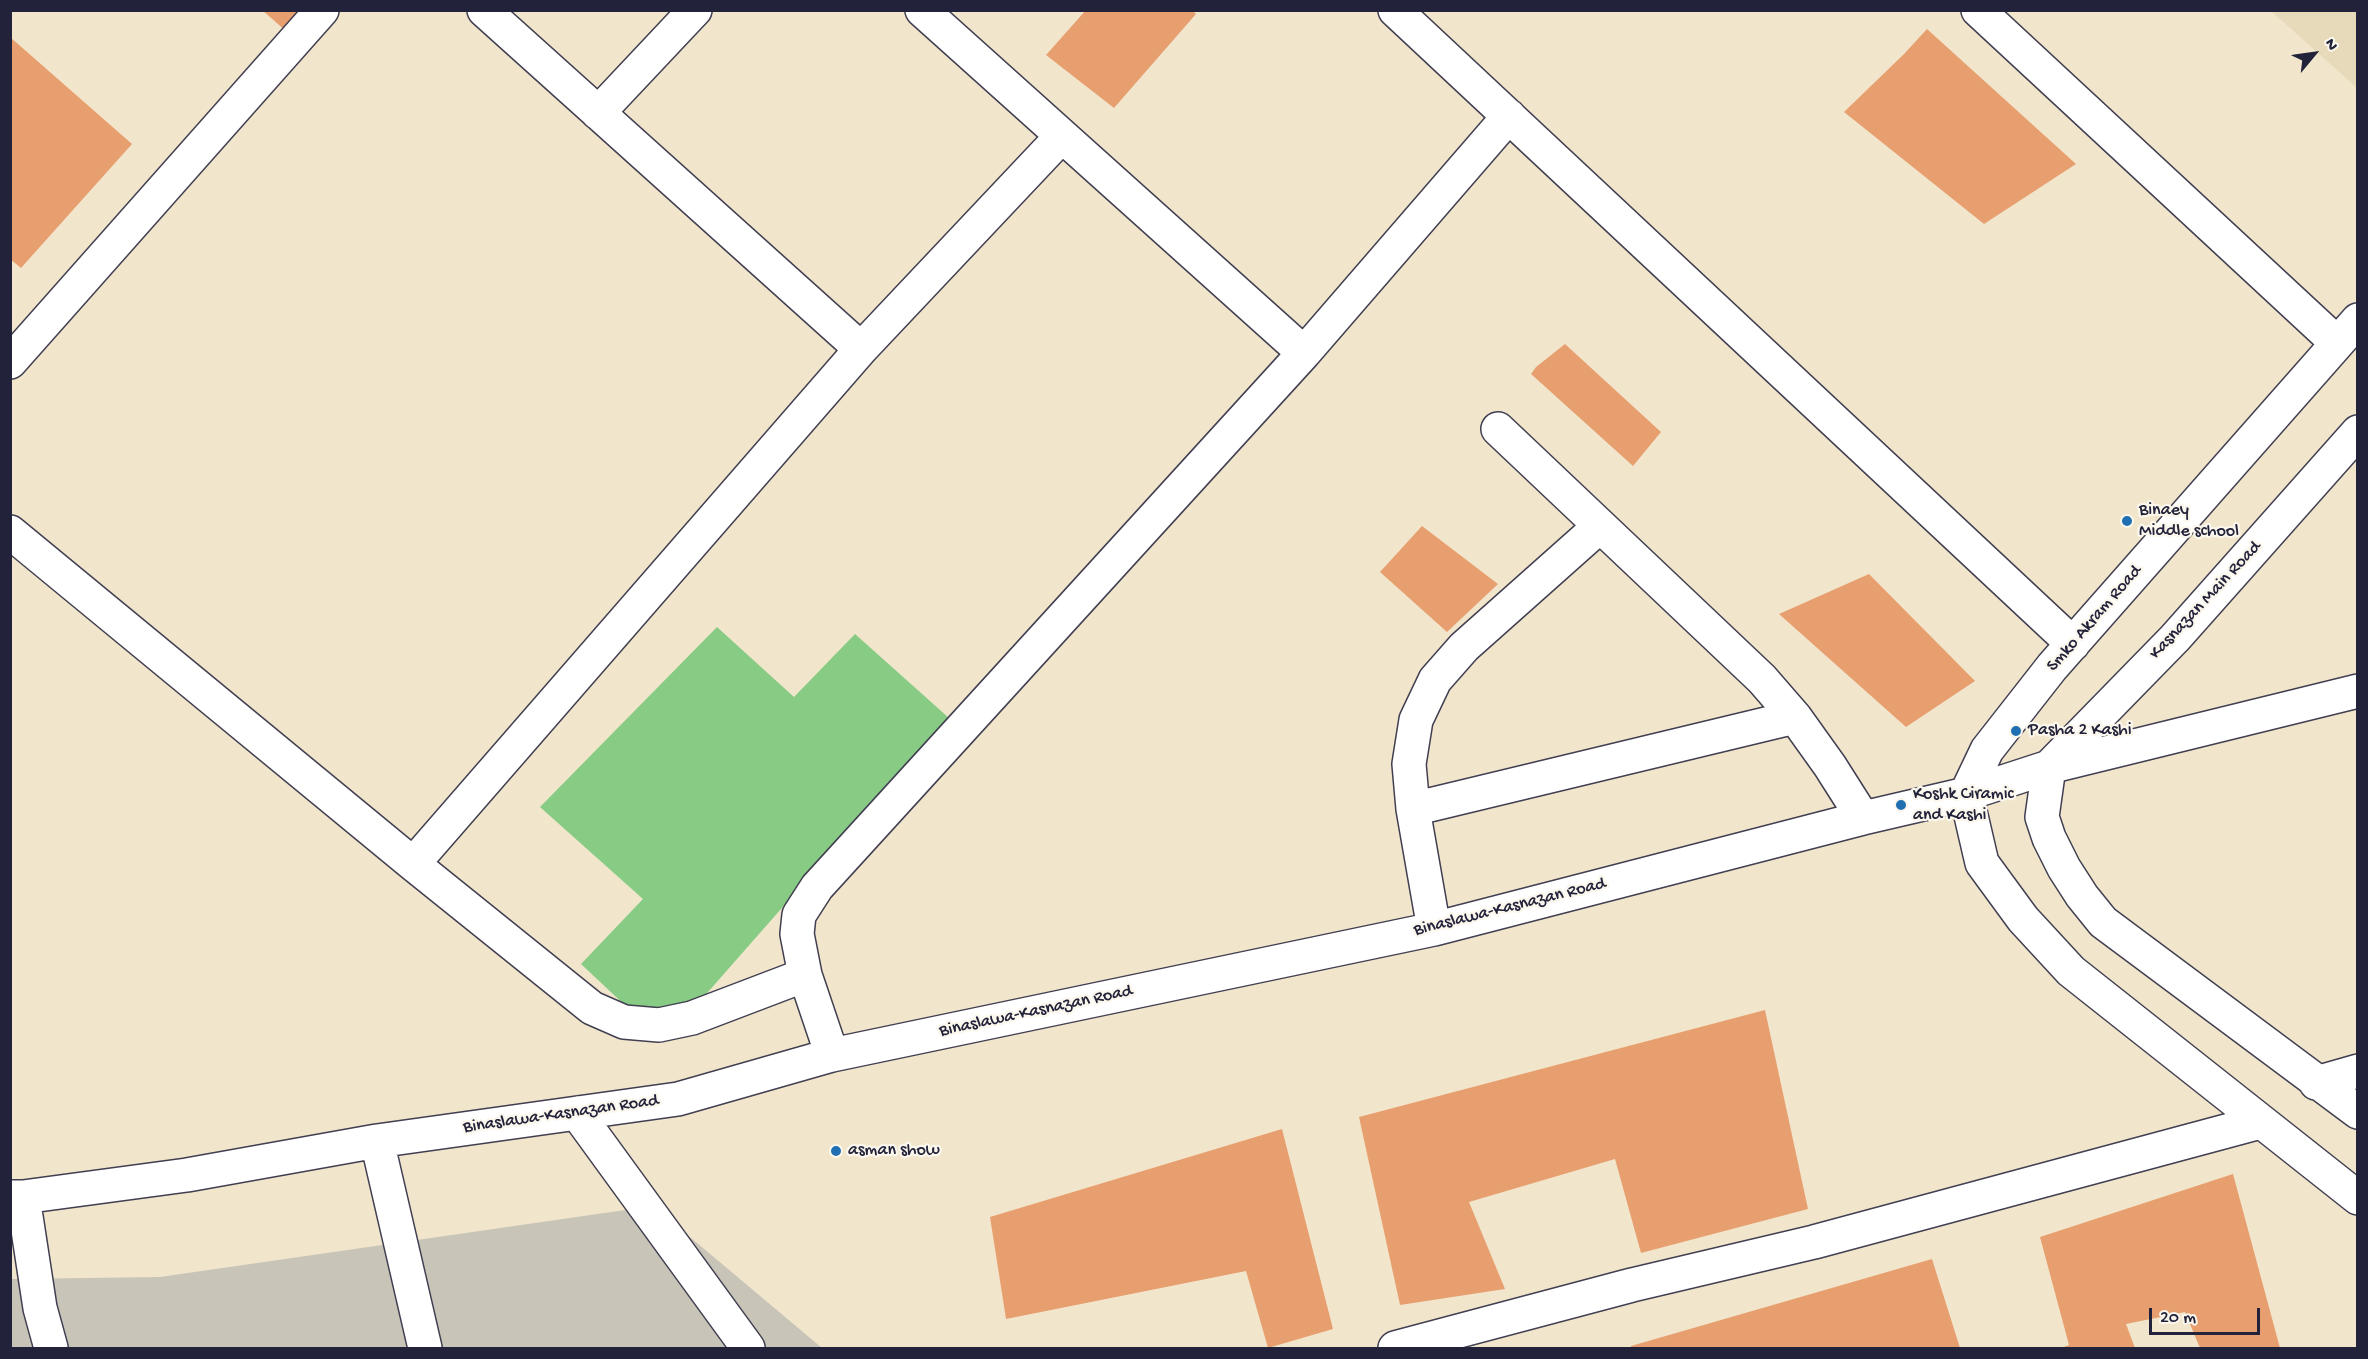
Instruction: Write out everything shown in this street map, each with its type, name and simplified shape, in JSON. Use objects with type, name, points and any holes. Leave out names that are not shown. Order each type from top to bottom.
[{"type":"street","points":[[10,362],[322,10]]},
{"type":"street","points":[[484,10],[861,349]]},
{"type":"street","points":[[598,113],[695,10]]},
{"type":"street","points":[[922,10],[1304,353]]},
{"type":"street","points":[[1395,10],[2073,644]]},
{"type":"street","points":[[1978,10],[2347,332]]},
{"type":"street","points":[[832,1055],[805,975],[797,934],[800,915],[817,887],[1304,353],[1509,116]]},
{"type":"street","points":[[413,864],[861,349],[1061,137]]},
{"type":"street","name":"Smko Akram Road","points":[[1966,794],[1987,750],[2073,644],[2347,332]]},
{"type":"street","points":[[1498,429],[1762,679],[1795,717],[1863,818]]},
{"type":"street","name":"Kasnazan Main Road","points":[[2049,767],[2175,638],[2358,432]]},
{"type":"street","points":[[1434,928],[1413,808],[1409,764],[1416,720],[1435,680],[1464,647],[1600,526]]},
{"type":"street","points":[[10,532],[413,864],[592,1008],[624,1022],[659,1026],[692,1018],[805,975]]},
{"type":"street","name":"Binaslawa-Kasnazan Road","points":[[17,1197],[187,1175],[377,1141],[678,1099],[832,1055],[1434,928],[1863,818],[1966,794],[2049,767],[2358,691]]},
{"type":"street","points":[[1413,808],[1795,717]]},
{"type":"street","points":[[2049,767],[2043,817],[2049,838],[2064,868],[2082,896],[2103,922],[2316,1083],[2358,1112]]},
{"type":"street","points":[[1966,794],[1982,863],[2023,919],[2071,971],[2358,1198]]},
{"type":"street","points":[[2316,1083],[2358,1071]]},
{"type":"street","points":[[577,1113],[748,1348]]},
{"type":"street","points":[[1395,1348],[1632,1285],[1814,1242],[2260,1122]]},
{"type":"street","points":[[377,1141],[425,1348]]},
{"type":"street","points":[[17,1197],[40,1308],[51,1348]]},
{"type":"shaded area","points":[[2271,11],[2357,11],[2357,88]]},
{"type":"shaded area","points":[[653,1206],[822,1348],[11,1348],[10,1279],[160,1277]]},
{"type":"green space","points":[[717,627],[794,697],[855,634],[949,718],[664,1042],[581,964],[643,899],[540,807]]},
{"type":"building","points":[[262,10],[321,10],[295,39]]},
{"type":"building","points":[[1086,10],[1192,10],[1196,14],[1114,108],[1046,55]]},
{"type":"building","points":[[1927,29],[2076,164],[1984,224],[1844,112]]},
{"type":"building","points":[[10,37],[132,144],[21,268],[10,259]]},
{"type":"building","points":[[1565,344],[1661,432],[1633,466],[1531,374],[1536,367]]},
{"type":"building","points":[[1422,526],[1498,584],[1447,632],[1380,572]]},
{"type":"building","points":[[1869,574],[1975,681],[1906,727],[1779,614]]},
{"type":"building","points":[[1765,1010],[1808,1209],[1641,1253],[1615,1159],[1469,1202],[1505,1289],[1400,1305],[1359,1117]]},
{"type":"building","points":[[1282,1129],[1333,1329],[1268,1348],[1246,1271],[1006,1319],[990,1217]]},
{"type":"building","points":[[2233,1174],[2280,1348],[2200,1348],[2185,1312],[2126,1324],[2135,1348],[2061,1348],[2069,1345],[2040,1237]]},
{"type":"building","points":[[1932,1259],[1960,1348],[1631,1348],[1631,1346]]},
{"type":"place","name":"Binaey Middle school","points":[[2127,521]]},
{"type":"place","name":"Pasha 2 Kashi","points":[[2016,731]]},
{"type":"place","name":"Koshk Ciramic and Kashi","points":[[1901,805]]},
{"type":"place","name":"asman show","points":[[836,1151]]}]
